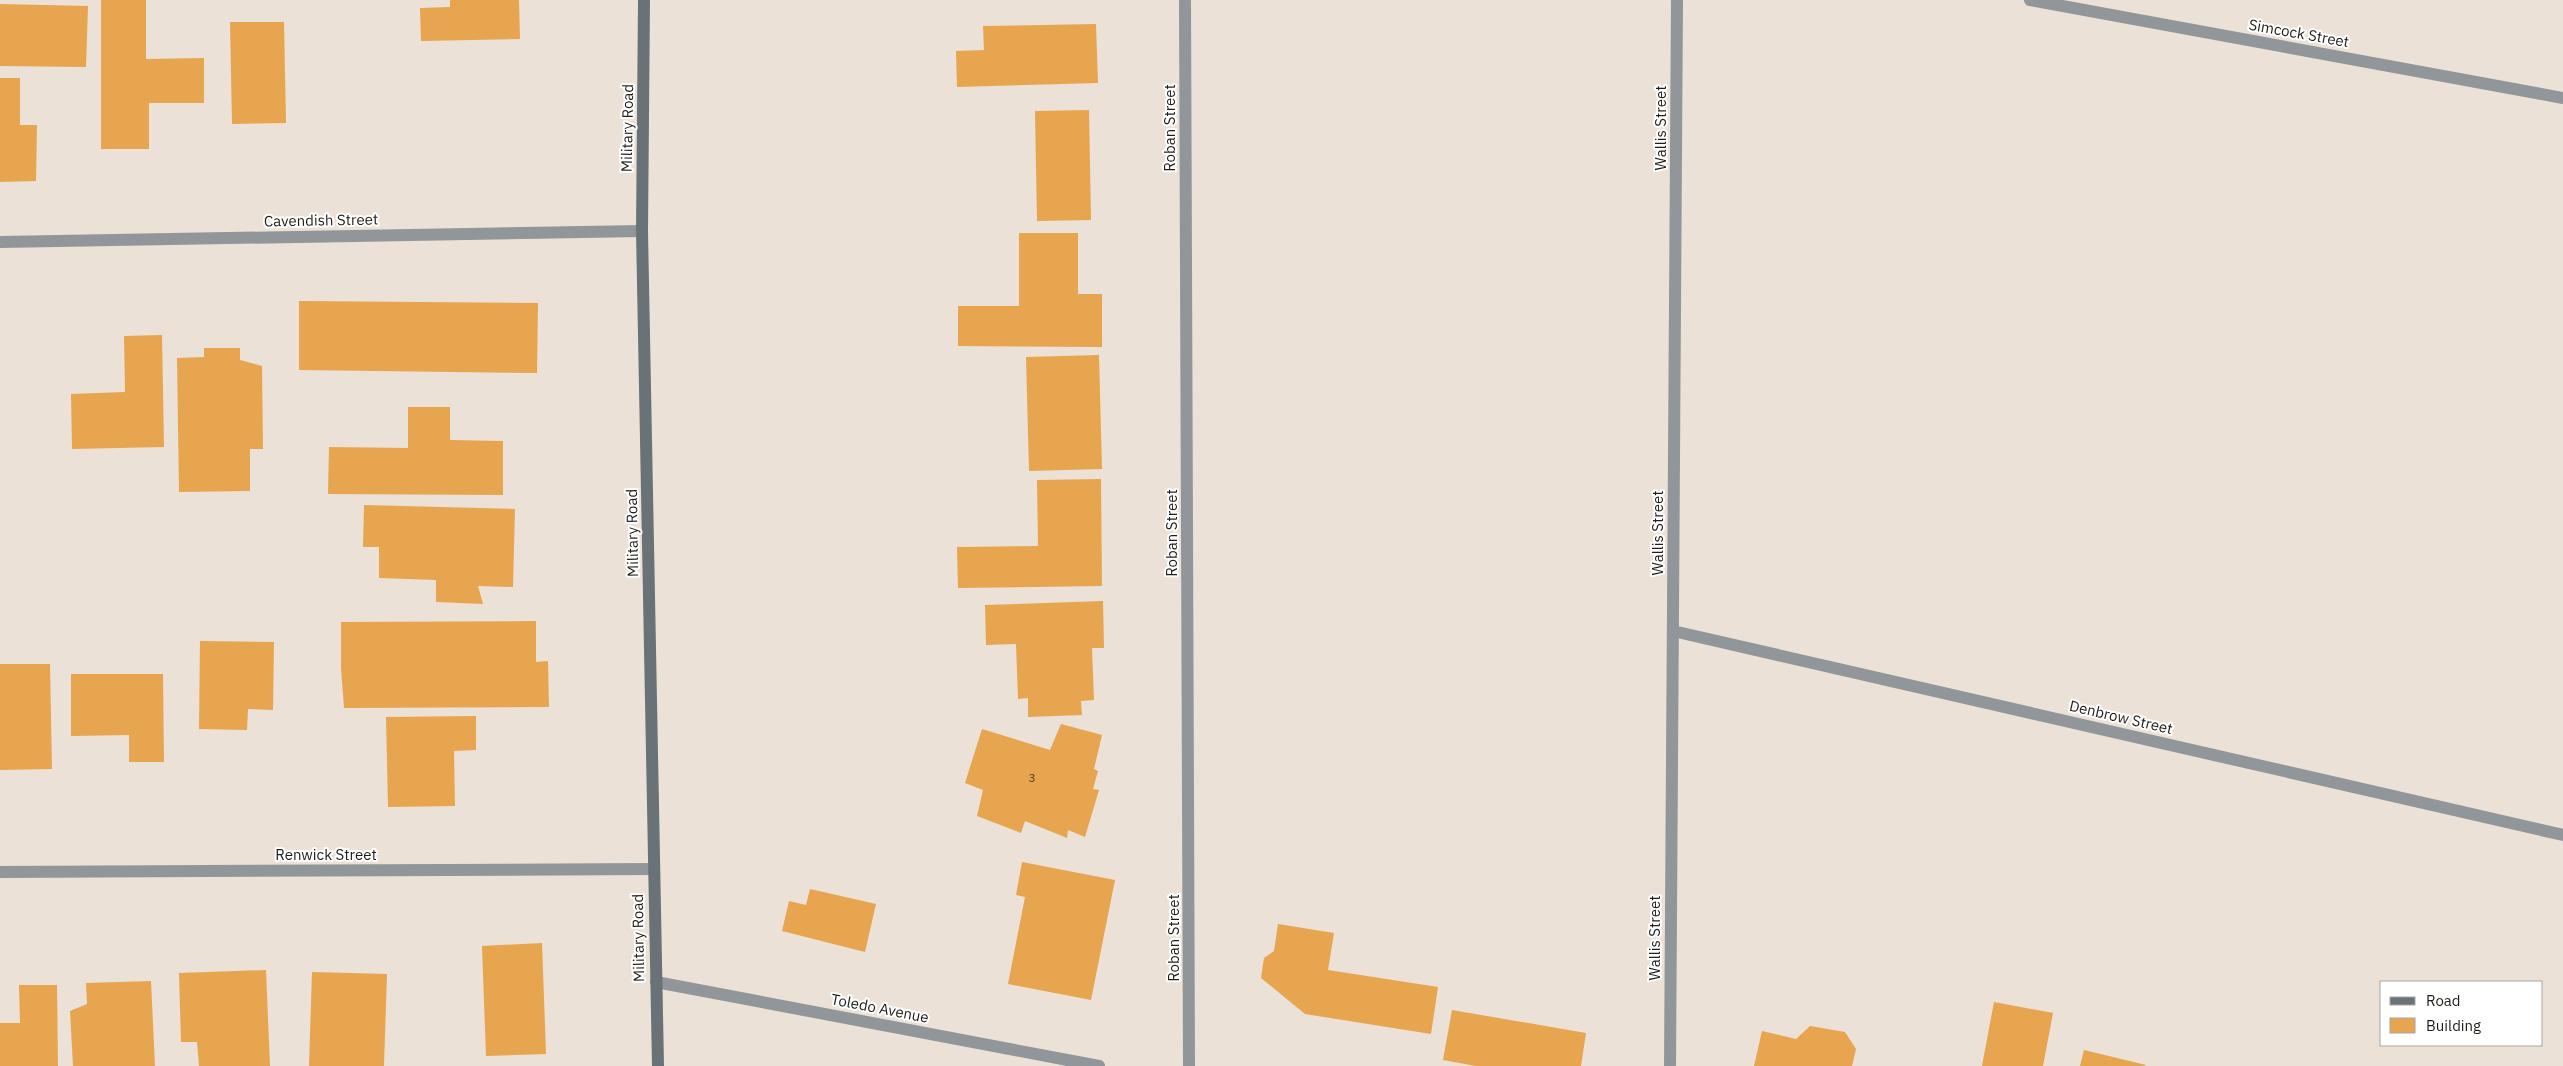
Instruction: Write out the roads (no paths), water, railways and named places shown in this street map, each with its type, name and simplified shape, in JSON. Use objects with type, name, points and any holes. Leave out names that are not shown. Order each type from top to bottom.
[{"type":"street","name":"Military Road","points":[[644,0],[642,231],[658,1066]]},
{"type":"street","name":"Roban Street","points":[[1185,0],[1189,1066]]},
{"type":"street","name":"Wallis Street","points":[[1670,1066],[1677,0]]},
{"type":"street","name":"Simcock Street","points":[[2030,0],[2563,98]]},
{"type":"street","name":"Cavendish Street","points":[[0,242],[642,231]]},
{"type":"street","name":"Denbrow Street","points":[[1672,631],[2563,835]]},
{"type":"street","name":"Renwick Street","points":[[0,872],[653,869]]},
{"type":"street","name":"Toledo Avenue","points":[[656,982],[1099,1066]]}]
